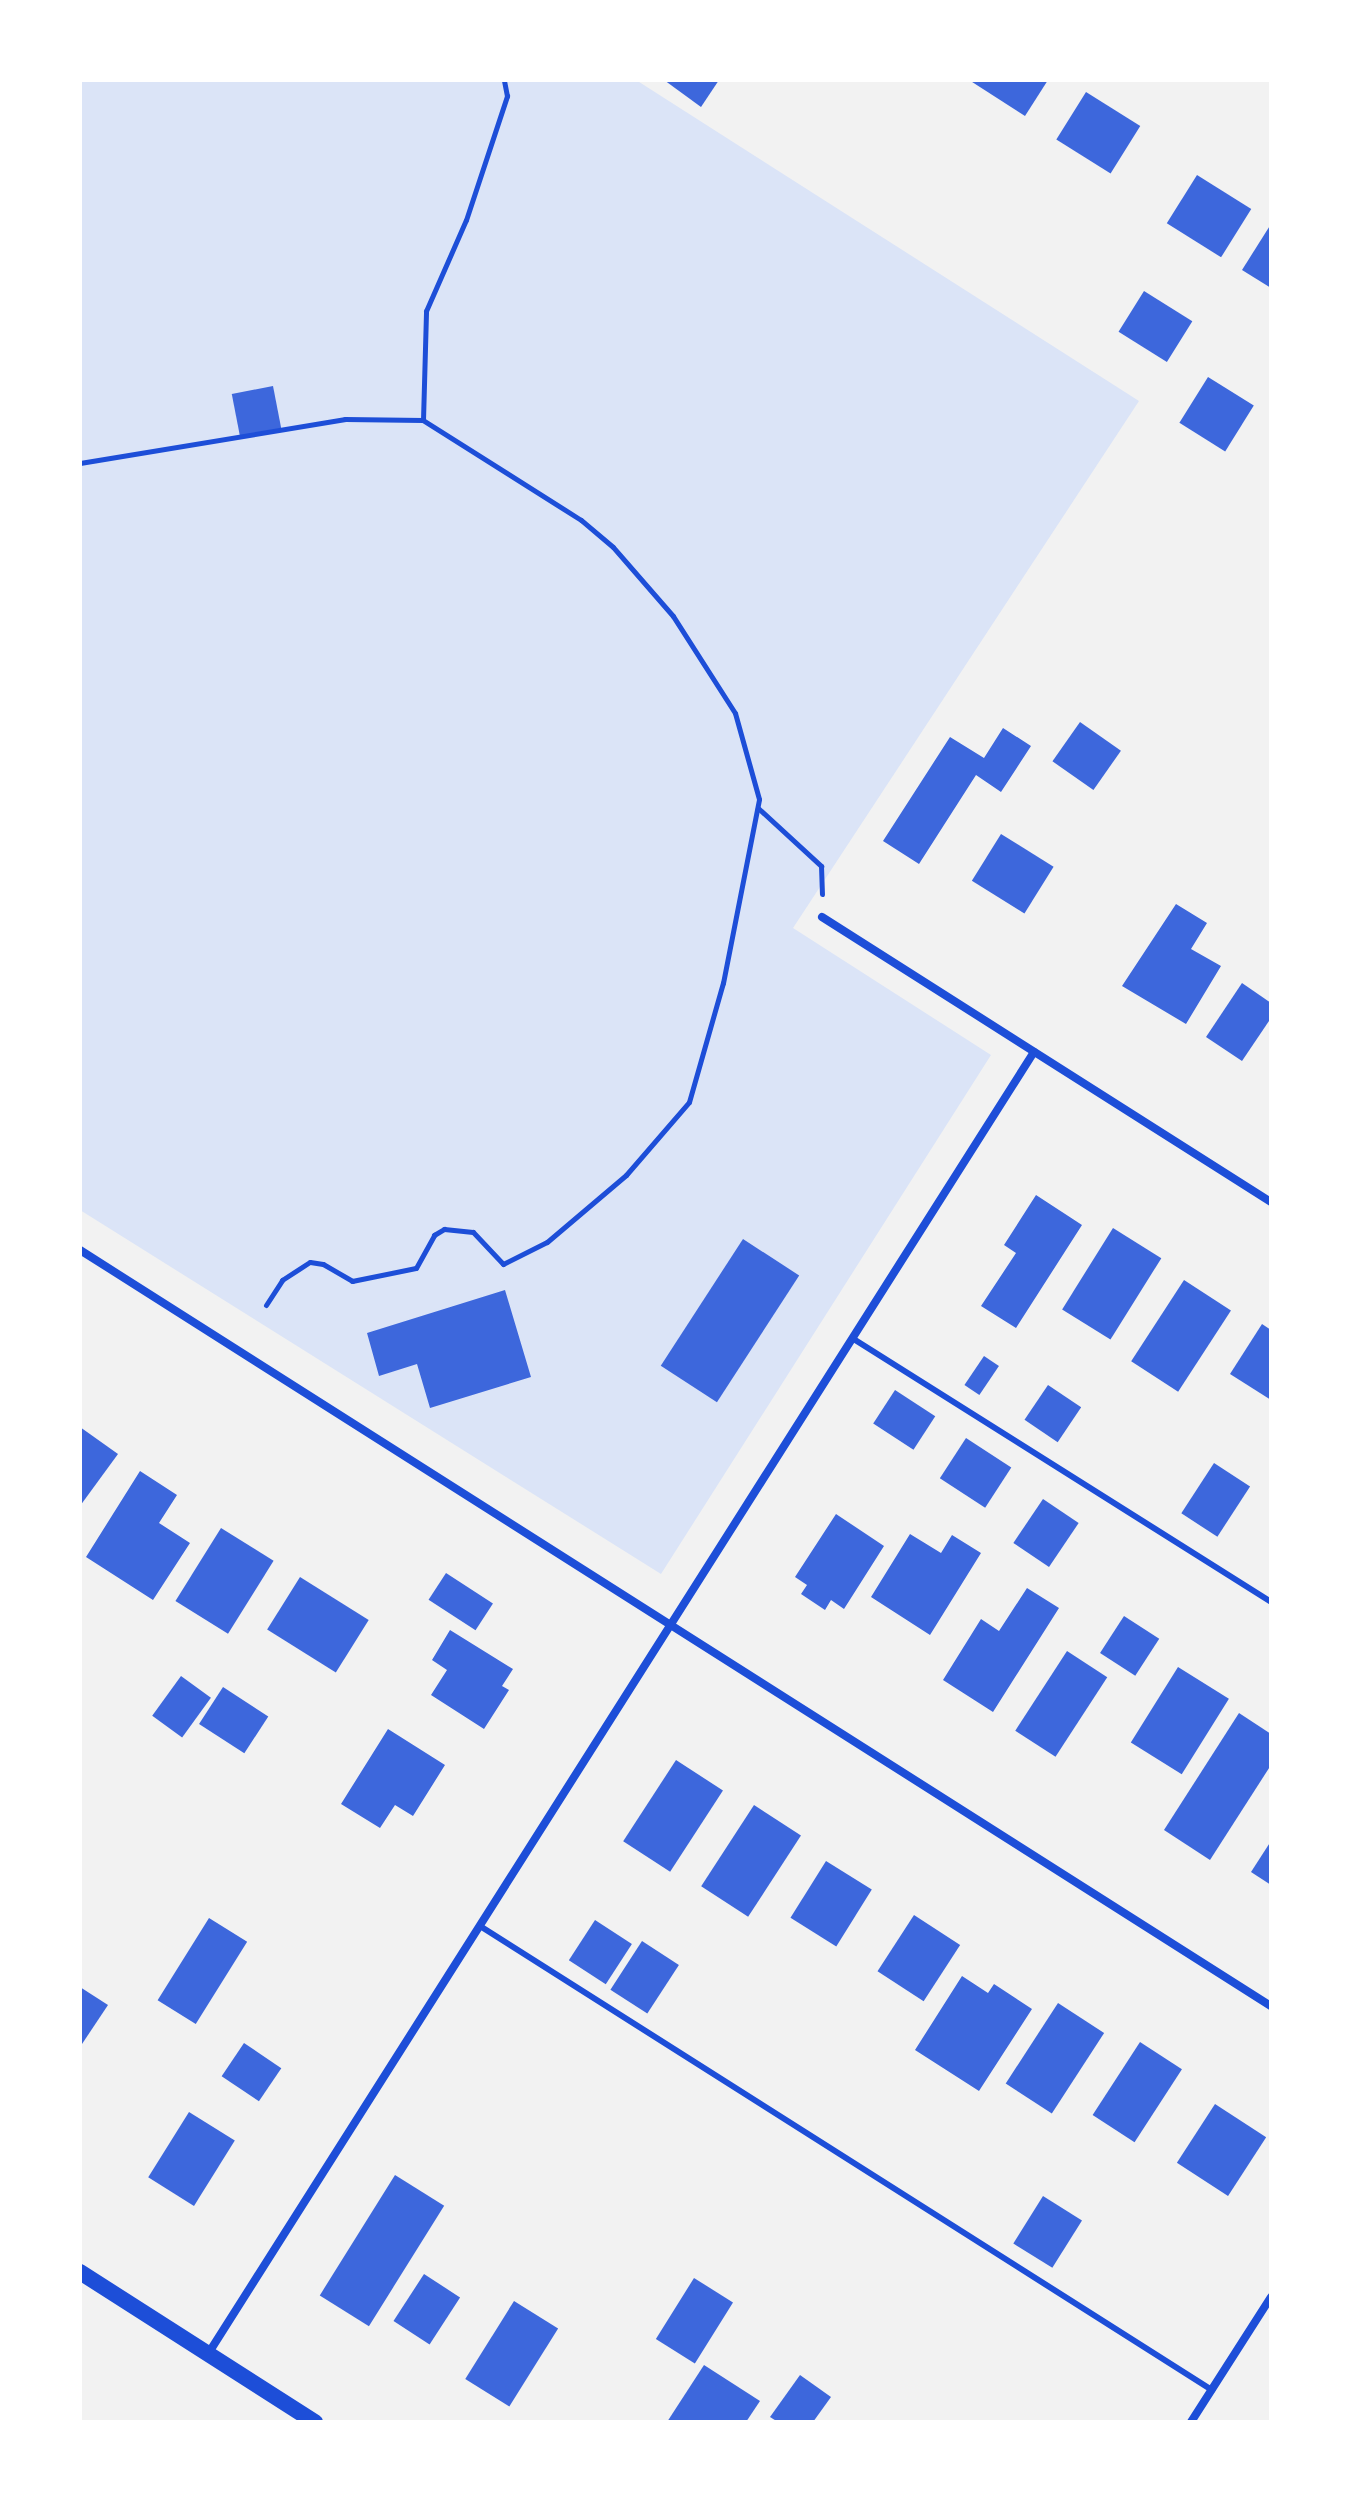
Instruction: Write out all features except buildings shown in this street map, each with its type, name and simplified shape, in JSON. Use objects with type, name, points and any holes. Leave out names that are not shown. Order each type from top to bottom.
[{"type":"main road","points":[[80,2272],[315,2422]]},
{"type":"street","points":[[822,917],[1271,1202]]},
{"type":"street","points":[[208,2354],[1034,1052]]},
{"type":"street","points":[[80,1250],[1271,2006]]},
{"type":"street","points":[[1191,2422],[1271,2297]]},
{"type":"lane","points":[[852,1338],[1271,1602]]},
{"type":"lane","points":[[480,1926],[1212,2390]]},
{"type":"path","points":[[423,420],[426,311],[466,220],[507,96],[504,80]]},
{"type":"path","points":[[80,463],[345,419],[423,420],[581,520],[623,558],[673,616],[735,713],[757,808],[723,983],[689,1102],[626,1175],[547,1242],[503,1264],[473,1232],[444,1229],[434,1235],[416,1268],[352,1281],[323,1264],[310,1262],[282,1280],[266,1305]]},
{"type":"path","points":[[757,808],[821,866],[822,917]]},
{"type":"shaded area","points":[[80,80],[636,80],[1139,401],[793,928],[991,1055],[661,1574],[80,1210]]}]
